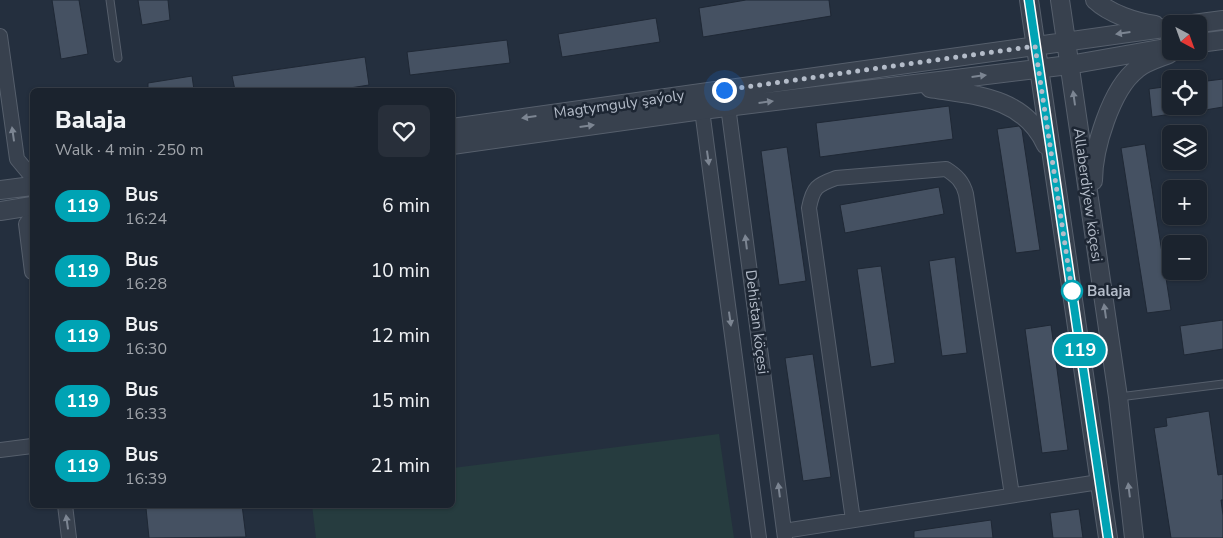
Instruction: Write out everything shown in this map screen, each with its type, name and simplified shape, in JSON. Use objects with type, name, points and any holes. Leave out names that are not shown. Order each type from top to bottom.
[{"type":"street","name":"Allaberdiýew köçesi","points":[[1029,0],[1108,538]]},
{"type":"street","name":"Allaberdiýew köçesi","points":[[1060,0],[1118,397],[1134,538]]},
{"type":"street","points":[[1095,0],[1101,6],[1121,15],[1146,24],[1162,26]]},
{"type":"street","points":[[1208,22],[1223,20]]},
{"type":"street","name":"Magtymguly şaýoly","points":[[455,128],[1162,28]]},
{"type":"street","points":[[0,36],[17,159],[30,174]]},
{"type":"street","points":[[1208,42],[1223,40]]},
{"type":"street","name":"Magtymguly şaýoly","points":[[455,146],[728,106],[1069,65],[1162,49]]},
{"type":"street","points":[[1094,237],[1093,168],[1103,125],[1121,87],[1138,68],[1162,57]]},
{"type":"street","points":[[892,87],[921,86],[997,100],[1023,115],[1036,126],[1052,159]]},
{"type":"street","name":"Dehistan köçesi","points":[[728,106],[784,534]]},
{"type":"street","name":"Dehistan köçesi","points":[[702,110],[759,538]]},
{"type":"street","points":[[853,520],[809,208],[811,196],[819,184],[836,178],[946,169],[956,174],[964,184],[1012,495]]},
{"type":"street","points":[[0,190],[30,186]]},
{"type":"street","points":[[0,211],[30,206]]},
{"type":"street","points":[[30,219],[26,224],[30,256]]},
{"type":"street","points":[[0,450],[30,446]]},
{"type":"street","points":[[784,534],[853,520],[1099,482]]},
{"type":"street","points":[[65,508],[69,538]]},
{"type":"lane","points":[[110,0],[118,58]]},
{"type":"lane","points":[[1118,397],[1223,384]]},
{"type":"green space","points":[[719,434],[734,538],[316,538],[312,508],[455,508],[455,468]]},
{"type":"building","points":[[52,0],[79,0],[88,54],[61,59]]},
{"type":"building","points":[[138,0],[168,0],[170,20],[142,25]]},
{"type":"building","points":[[746,0],[829,0],[831,16],[703,37],[699,8]]},
{"type":"building","points":[[656,18],[660,42],[562,57],[558,34]]},
{"type":"building","points":[[507,40],[510,63],[410,75],[407,52]]},
{"type":"building","points":[[365,57],[369,85],[350,88],[235,88],[232,76]]},
{"type":"building","points":[[192,76],[194,88],[148,88],[148,83]]},
{"type":"building","points":[[1223,79],[1223,107],[1207,110],[1207,81]]},
{"type":"building","points":[[1162,87],[1162,115],[1165,115],[1152,117],[1149,89]]},
{"type":"building","points":[[949,106],[953,139],[820,157],[816,123]]},
{"type":"building","points":[[1019,126],[1022,130],[1040,250],[1016,253],[997,129]]},
{"type":"building","points":[[1145,144],[1162,253],[1162,280],[1166,280],[1171,310],[1147,313],[1121,148]]},
{"type":"building","points":[[787,147],[806,281],[779,285],[761,151]]},
{"type":"building","points":[[939,187],[944,214],[845,233],[840,205]]},
{"type":"building","points":[[955,257],[967,353],[942,356],[929,261]]},
{"type":"building","points":[[881,266],[895,363],[871,367],[857,269]]},
{"type":"building","points":[[1223,320],[1223,349],[1184,355],[1180,326]]},
{"type":"building","points":[[1051,325],[1068,450],[1042,453],[1025,329]]},
{"type":"building","points":[[813,354],[831,477],[803,481],[785,358]]},
{"type":"building","points":[[1209,411],[1218,475],[1223,474],[1223,500],[1221,500],[1223,538],[1171,538],[1154,428],[1167,426],[1166,418]]},
{"type":"building","points":[[146,508],[242,508],[246,537],[149,538]]},
{"type":"building","points":[[1079,509],[1083,538],[1053,538],[1050,513]]},
{"type":"building","points":[[991,520],[993,538],[914,538],[914,531]]},
{"type":"bus line","name":"119","points":[[1029,0],[1108,538]]},
{"type":"place","name":"Balaja","points":[[1072,291]]},
{"type":"route","points":[[724,90],[1035,46],[1072,291]]}]
